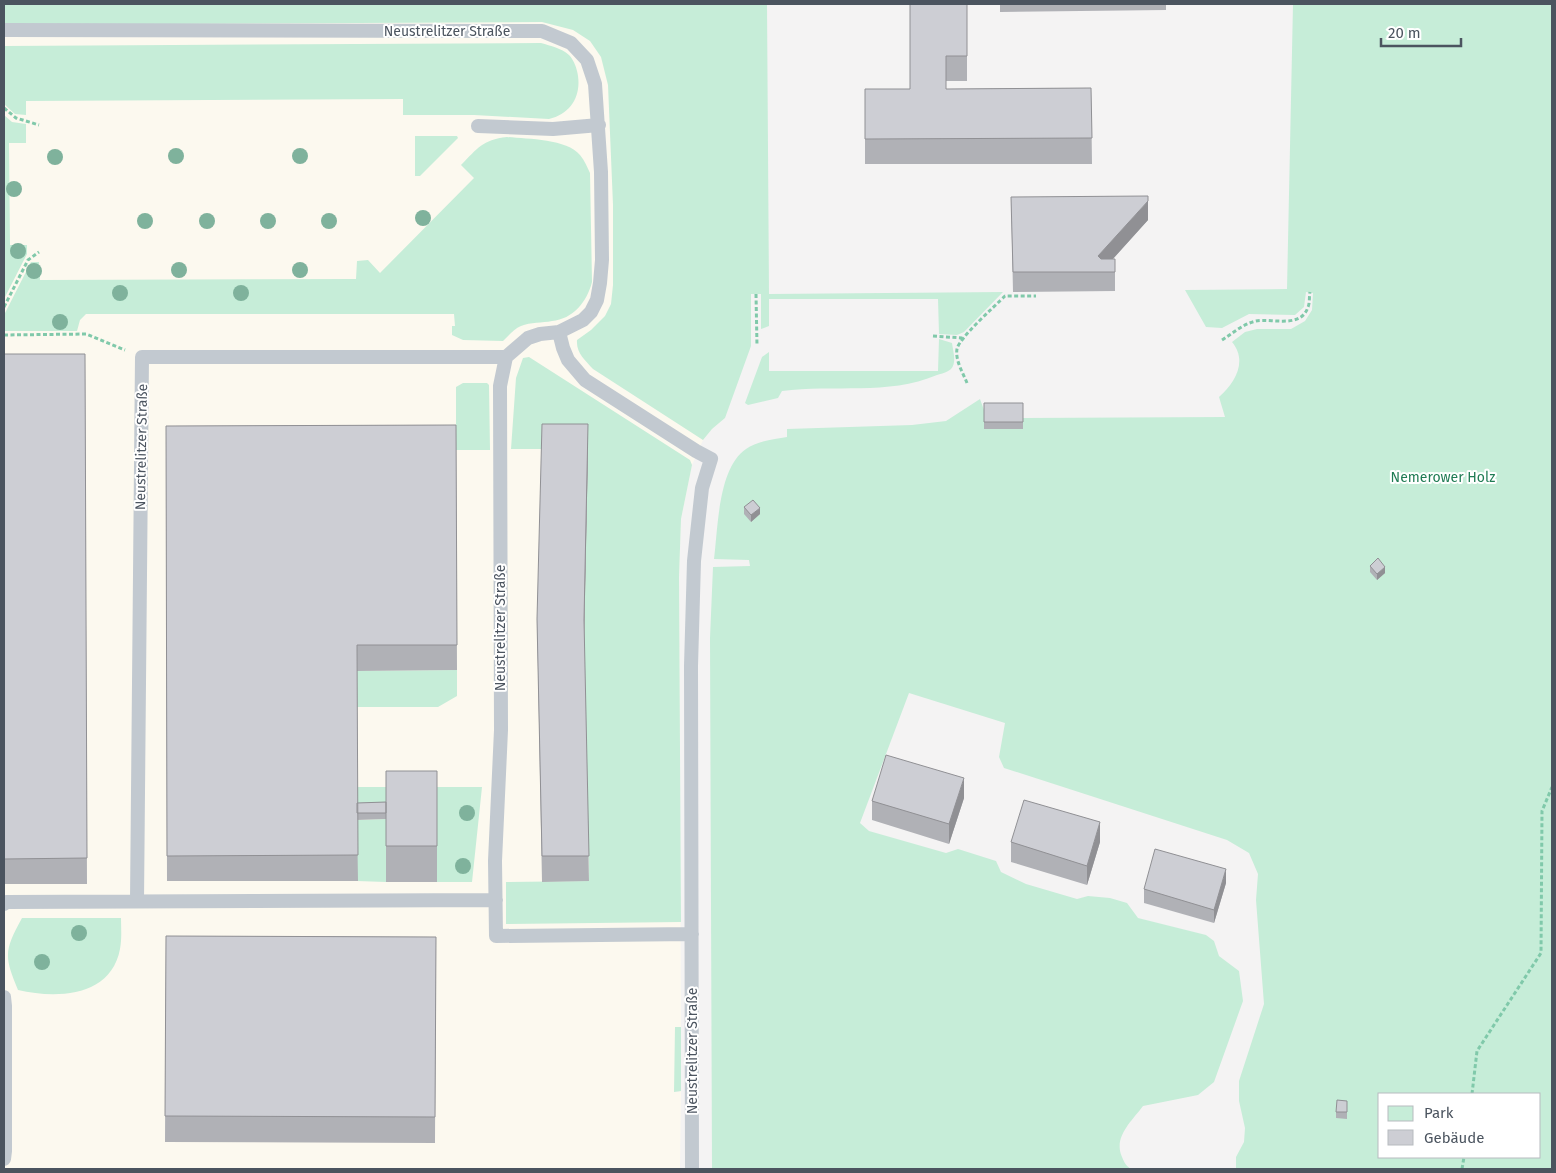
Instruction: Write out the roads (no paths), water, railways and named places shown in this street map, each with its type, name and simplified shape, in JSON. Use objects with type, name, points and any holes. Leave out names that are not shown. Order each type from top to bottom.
[{"type":"lane","name":"Neustrelitzer Straße","points":[[4,30],[542,31],[571,43],[587,60],[595,84],[602,172],[602,260],[597,300],[591,312],[583,320],[559,332],[540,334],[528,338],[506,357],[500,386],[500,730],[496,936],[692,934]]},
{"type":"lane","points":[[478,126],[554,129],[599,125]]},
{"type":"lane","name":"Neustrelitzer Straße","points":[[559,332],[568,360],[585,380],[711,460],[702,488],[694,561],[691,666],[692,1169]]},
{"type":"lane","name":"Neustrelitzer Straße","points":[[137,901],[142,357],[506,357]]},
{"type":"lane","points":[[4,904],[6,902],[496,900]]},
{"type":"lane","points":[[4,997],[4,1159]]},
{"type":"park label","name":"Nemerower Holz","points":[[1443,477]]}]
